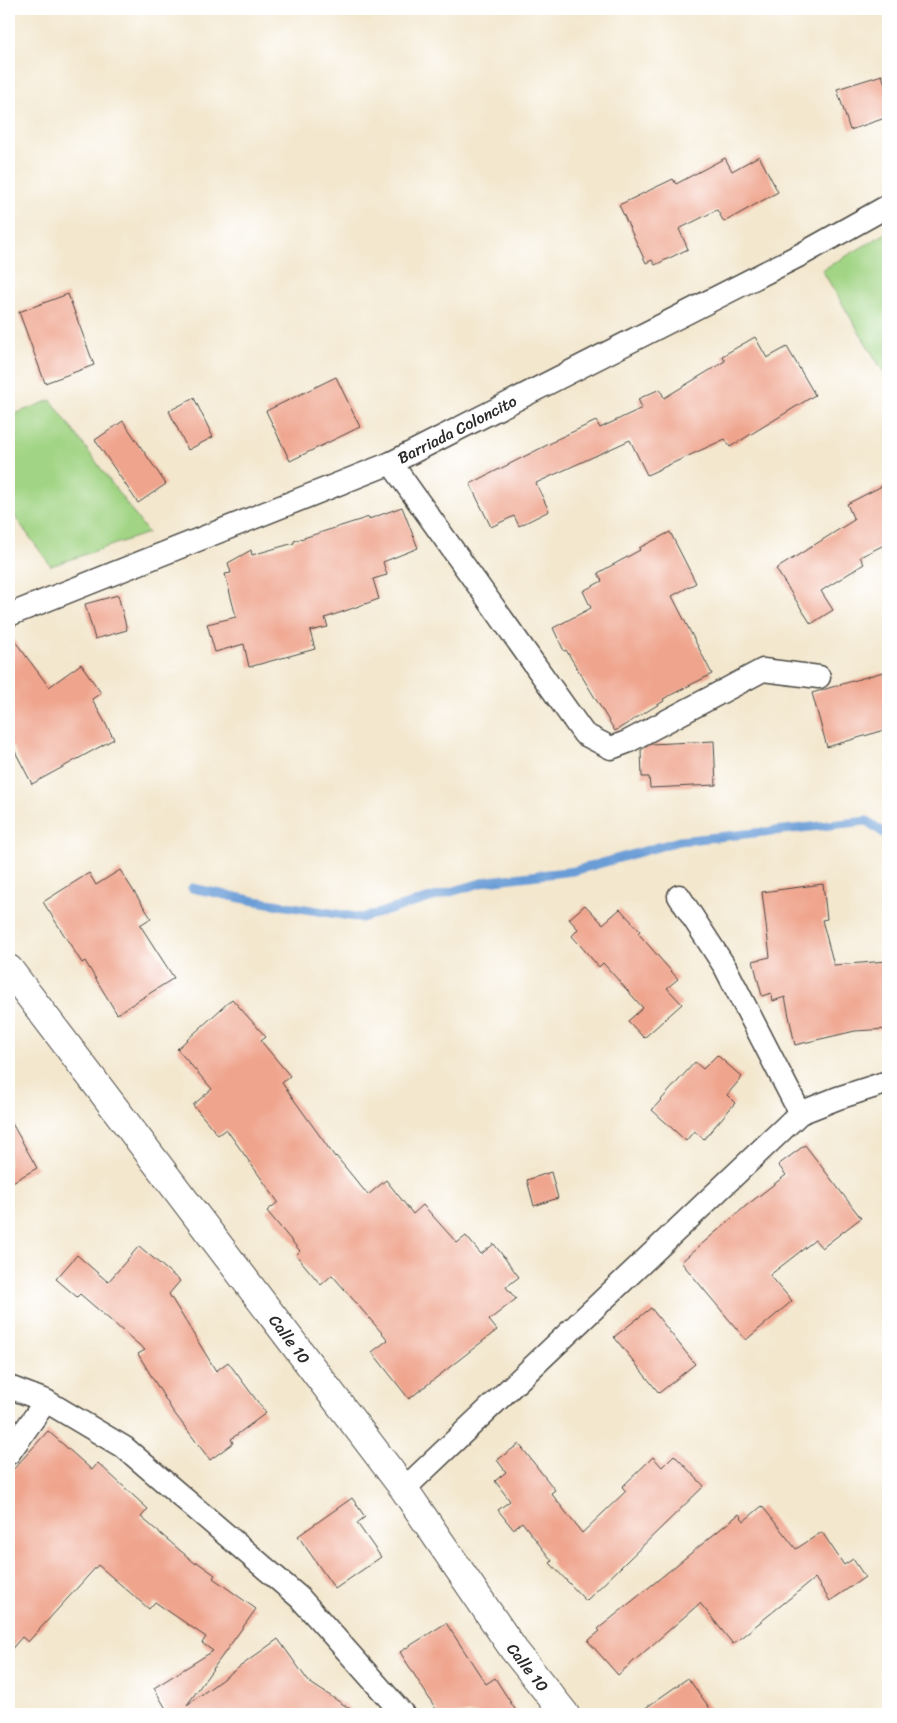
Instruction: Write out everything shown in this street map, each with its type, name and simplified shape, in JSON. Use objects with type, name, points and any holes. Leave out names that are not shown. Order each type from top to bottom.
[{"type":"main road","name":"Calle 10","points":[[9,969],[404,1490],[514,1650],[565,1714]]},
{"type":"street","name":"Barriada Coloncito","points":[[9,615],[391,463],[804,253],[888,206]]},
{"type":"street","points":[[391,463],[584,734],[611,748],[627,742],[763,670],[819,677]]},
{"type":"street","points":[[678,896],[724,967],[800,1113]]},
{"type":"street","points":[[404,1490],[800,1113],[838,1098],[888,1082]]},
{"type":"street","points":[[9,1387],[46,1401],[126,1448],[300,1598],[403,1714]]},
{"type":"street","points":[[9,1453],[46,1401]]},
{"type":"green space","points":[[888,232],[888,380],[822,270]]},
{"type":"green space","points":[[51,400],[148,533],[51,566],[9,509],[9,416]]},
{"type":"building","points":[[882,75],[888,93],[888,117],[850,130],[837,89]]},
{"type":"building","points":[[759,156],[778,192],[724,222],[717,210],[679,229],[688,249],[655,265],[652,260],[646,263],[619,205],[673,179],[676,184],[725,158],[732,171]]},
{"type":"building","points":[[68,294],[94,365],[45,383],[19,312]]},
{"type":"building","points":[[755,337],[767,358],[787,347],[815,395],[730,447],[725,439],[647,475],[630,440],[536,483],[549,511],[519,526],[514,516],[491,527],[470,484],[596,421],[600,428],[642,408],[638,399],[660,389],[664,398],[725,361],[722,356]]},
{"type":"building","points":[[336,377],[360,427],[290,461],[266,411]]},
{"type":"building","points":[[194,398],[213,437],[188,450],[169,411]]},
{"type":"building","points":[[123,421],[166,484],[138,503],[95,440]]},
{"type":"building","points":[[888,483],[888,543],[860,557],[864,564],[821,591],[833,610],[811,624],[776,569],[854,520],[847,504]]},
{"type":"building","points":[[402,507],[418,548],[383,562],[387,575],[373,579],[379,599],[325,618],[328,627],[310,631],[315,649],[249,667],[244,644],[215,652],[207,624],[236,617],[225,574],[231,573],[228,563],[251,550],[252,555]]},
{"type":"building","points":[[670,532],[696,583],[672,596],[712,674],[663,699],[664,701],[615,731],[566,650],[564,651],[553,628],[591,608],[583,591],[602,581],[598,573]]},
{"type":"building","points":[[118,595],[127,630],[95,639],[85,604]]},
{"type":"building","points":[[9,633],[49,687],[81,664],[101,693],[92,699],[114,739],[32,784],[9,740]]},
{"type":"building","points":[[883,672],[888,689],[888,729],[827,747],[812,693]]},
{"type":"building","points":[[714,741],[716,785],[650,788],[649,777],[642,777],[641,750],[651,744]]},
{"type":"building","points":[[120,870],[151,918],[140,925],[174,978],[117,1014],[85,961],[82,963],[43,902],[89,873],[96,885]]},
{"type":"building","points":[[823,884],[827,919],[822,920],[834,965],[888,961],[888,1029],[855,1031],[795,1045],[785,997],[773,1001],[771,993],[762,996],[753,961],[770,957],[762,892]]},
{"type":"building","points":[[585,905],[603,924],[620,909],[678,979],[667,988],[682,1004],[644,1038],[628,1021],[643,1008],[603,963],[599,967],[572,936],[578,929],[569,919]]},
{"type":"building","points":[[232,999],[266,1037],[261,1041],[290,1076],[282,1083],[335,1157],[368,1195],[386,1180],[413,1214],[423,1205],[457,1243],[466,1236],[481,1254],[494,1244],[519,1277],[506,1287],[516,1299],[489,1320],[497,1330],[409,1399],[372,1352],[388,1340],[332,1275],[321,1285],[296,1255],[300,1251],[267,1211],[278,1202],[226,1129],[218,1135],[193,1105],[212,1089],[177,1049]]},
{"type":"building","points":[[717,1055],[742,1077],[727,1095],[735,1103],[704,1139],[694,1131],[686,1141],[652,1110],[695,1062],[703,1069]]},
{"type":"building","points":[[9,1118],[37,1168],[9,1184]]},
{"type":"building","points":[[805,1145],[861,1218],[822,1248],[815,1240],[770,1275],[792,1301],[746,1340],[681,1262],[747,1205],[786,1175],[778,1165]]},
{"type":"building","points":[[551,1172],[558,1198],[534,1206],[527,1180]]},
{"type":"building","points":[[139,1246],[180,1281],[169,1294],[216,1371],[228,1362],[266,1413],[231,1439],[233,1443],[210,1460],[172,1410],[138,1354],[145,1350],[80,1294],[77,1297],[56,1279],[77,1255],[108,1282]]},
{"type":"building","points":[[651,1308],[695,1364],[659,1393],[614,1337]]},
{"type":"building","points":[[48,1431],[92,1470],[98,1463],[148,1509],[141,1517],[196,1564],[197,1562],[215,1575],[213,1578],[256,1609],[187,1705],[278,1639],[309,1682],[358,1714],[169,1714],[154,1688],[213,1651],[202,1643],[206,1637],[155,1602],[149,1609],[98,1565],[28,1642],[22,1637],[9,1652],[9,1474]]},
{"type":"building","points":[[519,1444],[555,1490],[551,1493],[582,1533],[626,1491],[622,1487],[653,1457],[662,1467],[674,1455],[704,1486],[586,1601],[550,1563],[552,1561],[522,1522],[513,1529],[498,1510],[510,1501],[495,1481],[506,1472],[497,1460]]},
{"type":"building","points":[[352,1498],[365,1517],[357,1523],[381,1557],[335,1589],[298,1536]]},
{"type":"building","points":[[762,1506],[796,1549],[822,1532],[844,1565],[853,1559],[865,1577],[830,1601],[815,1578],[733,1644],[700,1603],[618,1675],[588,1641],[600,1631],[598,1629],[739,1514],[744,1521]]},
{"type":"building","points":[[446,1623],[486,1684],[495,1678],[518,1714],[439,1714],[400,1652]]},
{"type":"building","points":[[688,1678],[714,1714],[637,1714]]},
{"type":"waterway","points":[[192,888],[255,901],[362,918],[488,881],[574,871],[679,841],[867,821],[888,836]]}]
